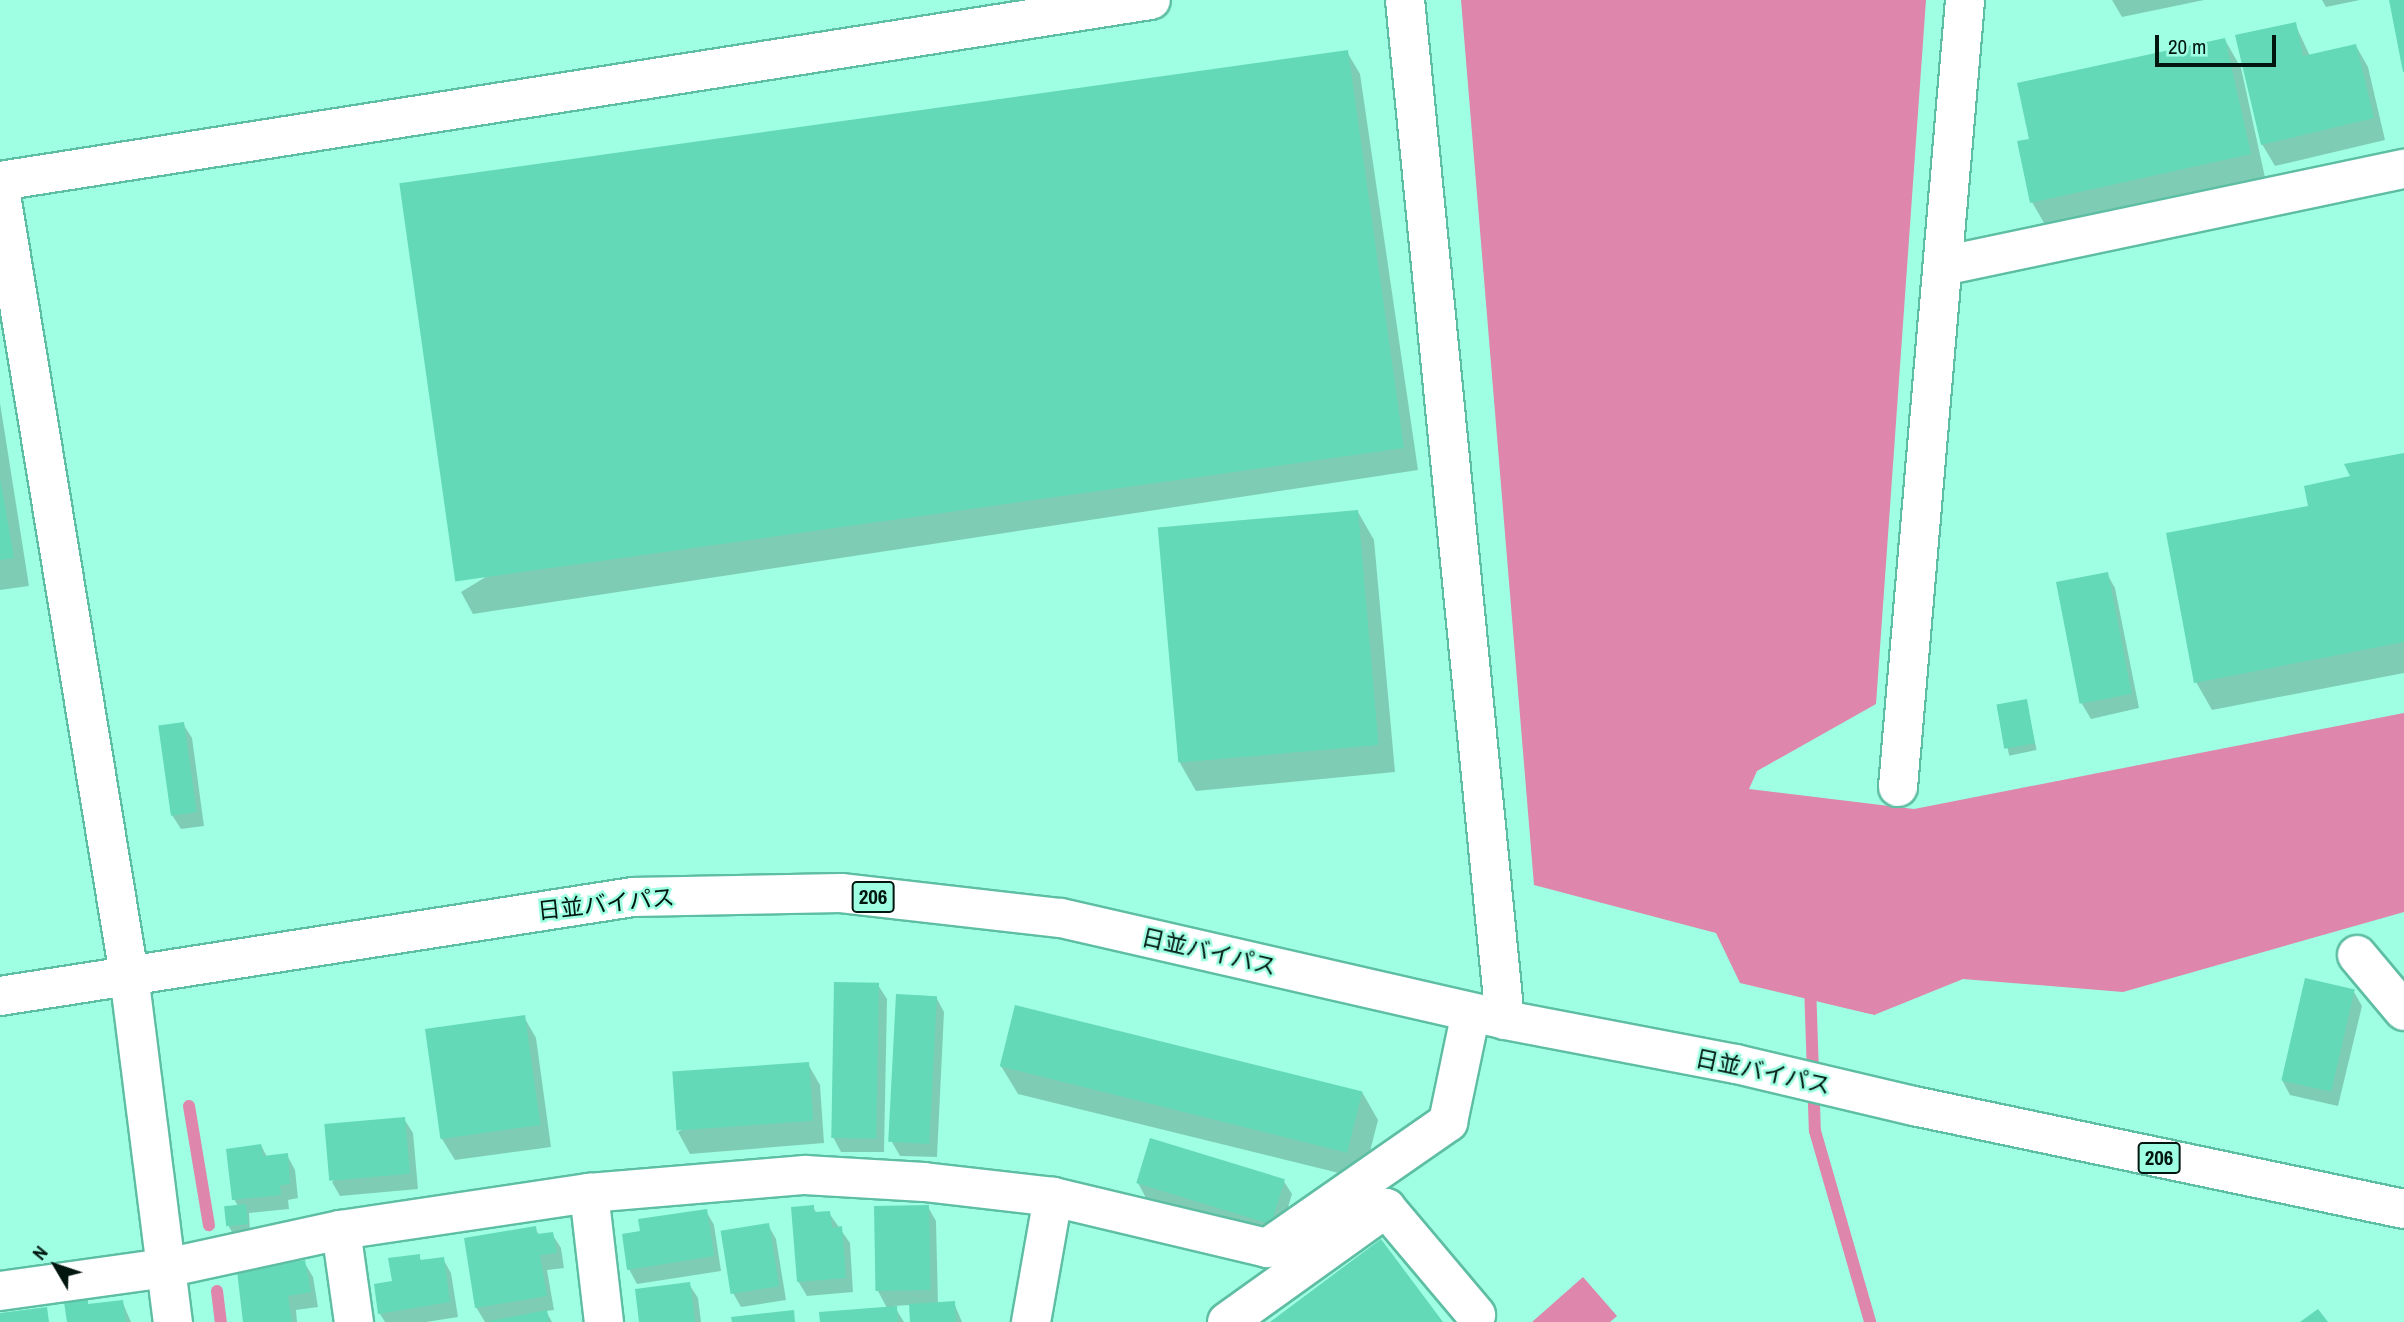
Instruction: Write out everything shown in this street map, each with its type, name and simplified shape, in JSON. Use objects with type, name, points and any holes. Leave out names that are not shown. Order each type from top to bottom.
[{"type":"main road","points":[[0,180],[1151,0]]},
{"type":"main road","points":[[0,1291],[166,1268],[341,1230],[589,1193],[805,1175],[925,1182],[1053,1197],[1267,1248],[1448,1122],[1488,1016],[1405,0]]},
{"type":"main road","points":[[1898,787],[1965,0]]},
{"type":"main road","points":[[1943,266],[2404,169]]},
{"type":"main road","points":[[0,189],[130,975],[173,1322]]},
{"type":"main road","name":"日並バイパス","points":[[0,996],[633,897],[841,893],[1061,918],[1488,1016],[1736,1064],[1914,1106],[2404,1209]]},
{"type":"main road","points":[[2357,955],[2404,1011]]},
{"type":"main road","points":[[589,1193],[604,1322]]},
{"type":"main road","points":[[1031,1322],[1053,1197]]},
{"type":"main road","points":[[1227,1322],[1386,1208],[1476,1315]]},
{"type":"main road","points":[[341,1230],[354,1322]]},
{"type":"shaded area","points":[[1461,0],[1926,0],[1876,704],[1757,771],[1749,789],[1914,809],[2404,713],[2404,912],[2123,992],[1963,979],[1874,1015],[1740,983],[1716,933],[1534,885]]},
{"type":"shaded area","points":[[1583,1277],[1617,1316],[1610,1322],[1532,1322]]},
{"type":"pier","points":[[1748,989],[1879,1016],[1873,1018]]},
{"type":"building","points":[[2389,0],[2404,0],[2404,72],[2403,72]]},
{"type":"building","points":[[2296,22],[2303,56],[2356,44],[2374,118],[2261,145],[2235,35]]},
{"type":"building","points":[[2225,38],[2251,154],[2030,203],[2017,141],[2029,139],[2017,83]]},
{"type":"building","points":[[1348,50],[1404,448],[455,581],[399,183]]},
{"type":"building","points":[[2404,453],[2404,642],[2194,683],[2166,533],[2308,506],[2304,486],[2350,476],[2344,464]]},
{"type":"building","points":[[0,478],[14,558],[0,560]]},
{"type":"building","points":[[1358,510],[1379,745],[1178,763],[1158,528]]},
{"type":"building","points":[[2108,572],[2132,694],[2080,704],[2056,582]]},
{"type":"building","points":[[2027,699],[2035,743],[2004,749],[1996,704]]},
{"type":"building","points":[[184,722],[197,812],[171,816],[158,726]]},
{"type":"building","points":[[2305,978],[2355,989],[2331,1092],[2281,1080]]},
{"type":"building","points":[[834,982],[879,983],[876,1139],[831,1138]]},
{"type":"building","points":[[896,994],[937,996],[929,1144],[888,1142]]},
{"type":"building","points":[[1015,1005],[1362,1092],[1347,1153],[1000,1066]]},
{"type":"building","points":[[525,1015],[540,1125],[440,1139],[425,1029]]},
{"type":"building","points":[[809,1062],[813,1121],[676,1130],[672,1072]]},
{"type":"building","points":[[405,1117],[410,1174],[329,1181],[324,1124]]},
{"type":"building","points":[[1150,1138],[1285,1179],[1271,1224],[1136,1183]]},
{"type":"building","points":[[261,1144],[263,1156],[288,1153],[290,1184],[280,1185],[281,1195],[232,1200],[226,1149]]},
{"type":"building","points":[[246,1204],[248,1224],[226,1226],[224,1206]]},
{"type":"building","points":[[814,1205],[814,1212],[830,1211],[832,1228],[842,1226],[846,1278],[797,1282],[791,1207]]},
{"type":"building","points":[[929,1205],[930,1290],[875,1291],[874,1206]]},
{"type":"building","points":[[707,1209],[714,1256],[627,1270],[622,1234],[640,1231],[638,1219]]},
{"type":"building","points":[[769,1223],[779,1286],[731,1294],[721,1231]]},
{"type":"building","points":[[536,1226],[537,1234],[553,1232],[557,1253],[540,1255],[547,1296],[475,1308],[464,1238]]},
{"type":"building","points":[[1381,1239],[1443,1322],[1270,1322]]},
{"type":"building","points":[[420,1254],[420,1260],[444,1257],[450,1302],[378,1314],[374,1284],[392,1281],[388,1258]]},
{"type":"building","points":[[305,1260],[311,1292],[288,1296],[292,1322],[243,1322],[237,1271]]},
{"type":"building","points":[[690,1282],[695,1322],[639,1322],[635,1289]]},
{"type":"building","points":[[88,1299],[88,1304],[123,1300],[126,1322],[67,1322],[64,1302]]},
{"type":"building","points":[[955,1301],[956,1322],[910,1322],[909,1304]]},
{"type":"building","points":[[897,1306],[898,1322],[820,1322],[819,1312]]},
{"type":"building","points":[[47,1307],[49,1322],[0,1322],[0,1313]]},
{"type":"building","points":[[2318,1309],[2328,1322],[2300,1322]]},
{"type":"building","points":[[547,1310],[549,1322],[489,1322],[489,1321]]},
{"type":"building","points":[[794,1310],[795,1322],[732,1322],[731,1317]]},
{"type":"waterway","points":[[1810,984],[1815,1131],[1870,1322]]},
{"type":"waterway","points":[[189,1106],[209,1225]]},
{"type":"waterway","points":[[217,1291],[221,1322]]}]
